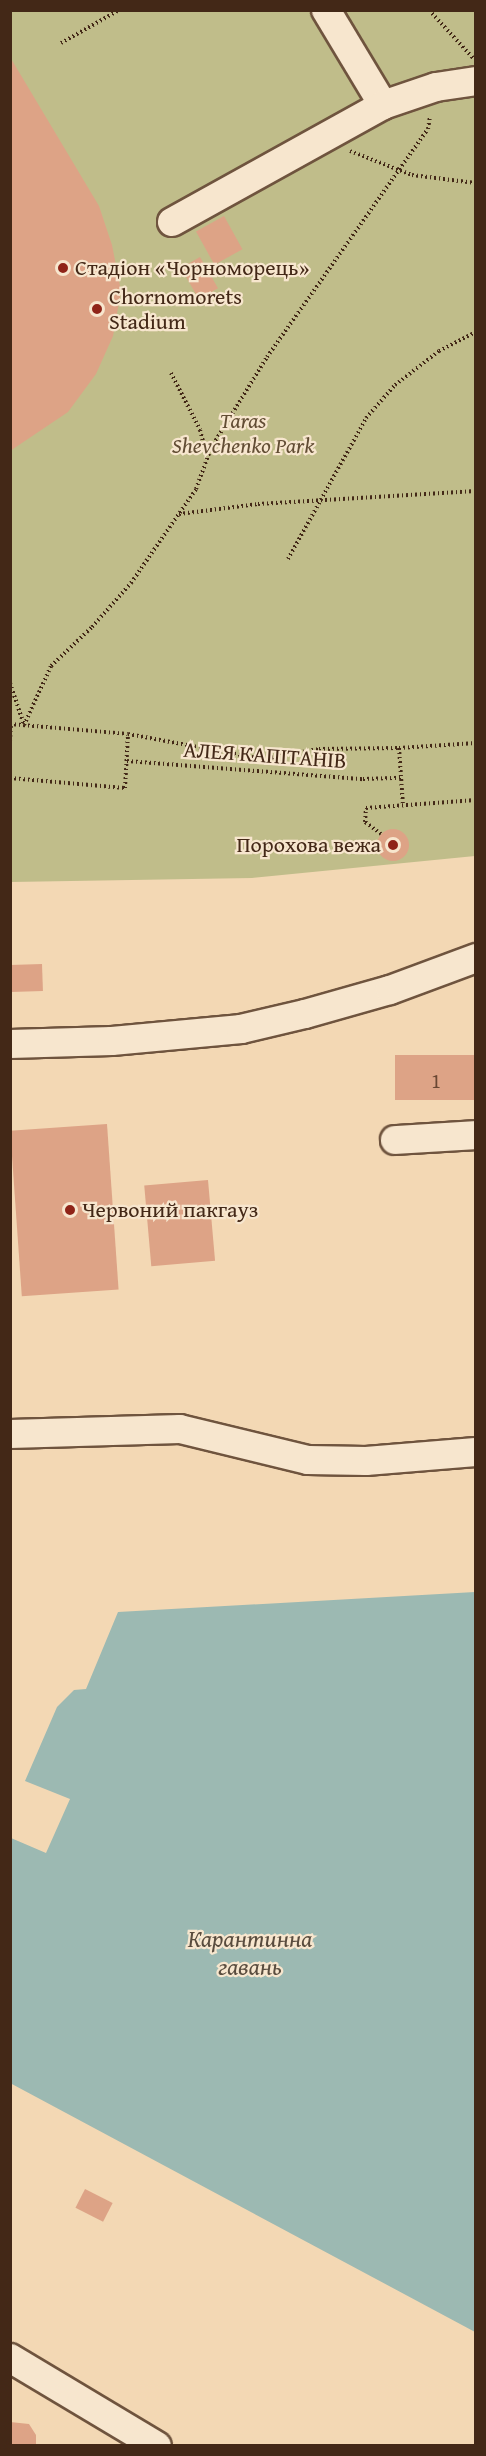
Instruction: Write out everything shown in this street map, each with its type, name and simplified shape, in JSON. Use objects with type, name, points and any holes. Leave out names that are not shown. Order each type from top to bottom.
[{"type":"street","points":[[326,10],[383,105]]},
{"type":"street","points":[[172,222],[383,105],[436,87],[476,81]]},
{"type":"street","points":[[10,1044],[112,1041],[241,1029],[390,990],[476,958]]},
{"type":"street","points":[[395,1140],[476,1135]]},
{"type":"street","points":[[10,1434],[180,1429],[308,1460],[366,1461],[476,1452]]},
{"type":"street","points":[[10,2358],[157,2445]]},
{"type":"path","points":[[62,43],[119,10]]},
{"type":"path","points":[[429,10],[476,60]]},
{"type":"path","points":[[24,725],[51,666],[92,627],[131,583],[196,489],[208,457],[267,357],[397,169],[428,129],[436,87]]},
{"type":"path","points":[[321,139],[412,175],[476,183]]},
{"type":"path","points":[[288,558],[366,418],[395,385],[439,351],[476,332]]},
{"type":"path","points":[[171,373],[200,430],[208,457]]},
{"type":"path","points":[[179,514],[258,504],[476,491]]},
{"type":"path","points":[[10,683],[24,725]]},
{"type":"path","points":[[10,741],[11,724],[128,734],[263,759],[319,749],[399,748],[476,743]]},
{"type":"path","points":[[10,778],[125,788],[128,734]]},
{"type":"path","points":[[399,748],[403,805]]},
{"type":"path","name":"АЛЕЯ КАПІТАНІВ","points":[[127,761],[363,779],[401,778]]},
{"type":"path","points":[[381,834],[365,822],[366,808],[476,800]]},
{"type":"green space","name":"Taras Shevchenko Park","points":[[10,11],[475,11],[475,856],[252,878],[11,882]]},
{"type":"water","name":"Карантинна гавань","points":[[476,1592],[475,2332],[10,2083],[11,1838],[46,1853],[70,1799],[25,1781],[57,1707],[74,1690],[86,1689],[118,1612]]},
{"type":"building","name":"Стадіон «Чорноморець»","points":[[10,57],[99,206],[112,245],[121,291],[113,336],[96,374],[68,412],[10,451]]},
{"type":"building","points":[[224,216],[242,249],[214,265],[196,232]]},
{"type":"building","points":[[200,257],[218,288],[199,299],[181,268]]},
{"type":"building","name":"Порохова вежа","points":[[393,829],[404,834],[409,845],[404,856],[393,861],[382,856],[377,845],[382,834]]},
{"type":"building","points":[[42,964],[43,991],[11,992],[10,965]]},
{"type":"building","points":[[395,1055],[476,1055],[476,1100],[395,1100]]},
{"type":"building","name":"Червоний пакгауз","points":[[107,1124],[119,1290],[22,1296],[10,1131]]},
{"type":"building","points":[[208,1180],[215,1261],[151,1266],[144,1186]]},
{"type":"building","points":[[85,2189],[113,2203],[103,2222],[75,2208]]},
{"type":"building","points":[[10,2422],[29,2424],[36,2435],[36,2445],[10,2445]]},
{"type":"place","name":"Стадіон «Чорноморець»","points":[[63,268]]},
{"type":"place","name":"Chornomorets Stadium","points":[[97,309]]},
{"type":"place","name":"Порохова вежа","points":[[393,845]]},
{"type":"place","name":"Червоний пакгауз","points":[[70,1210]]}]
